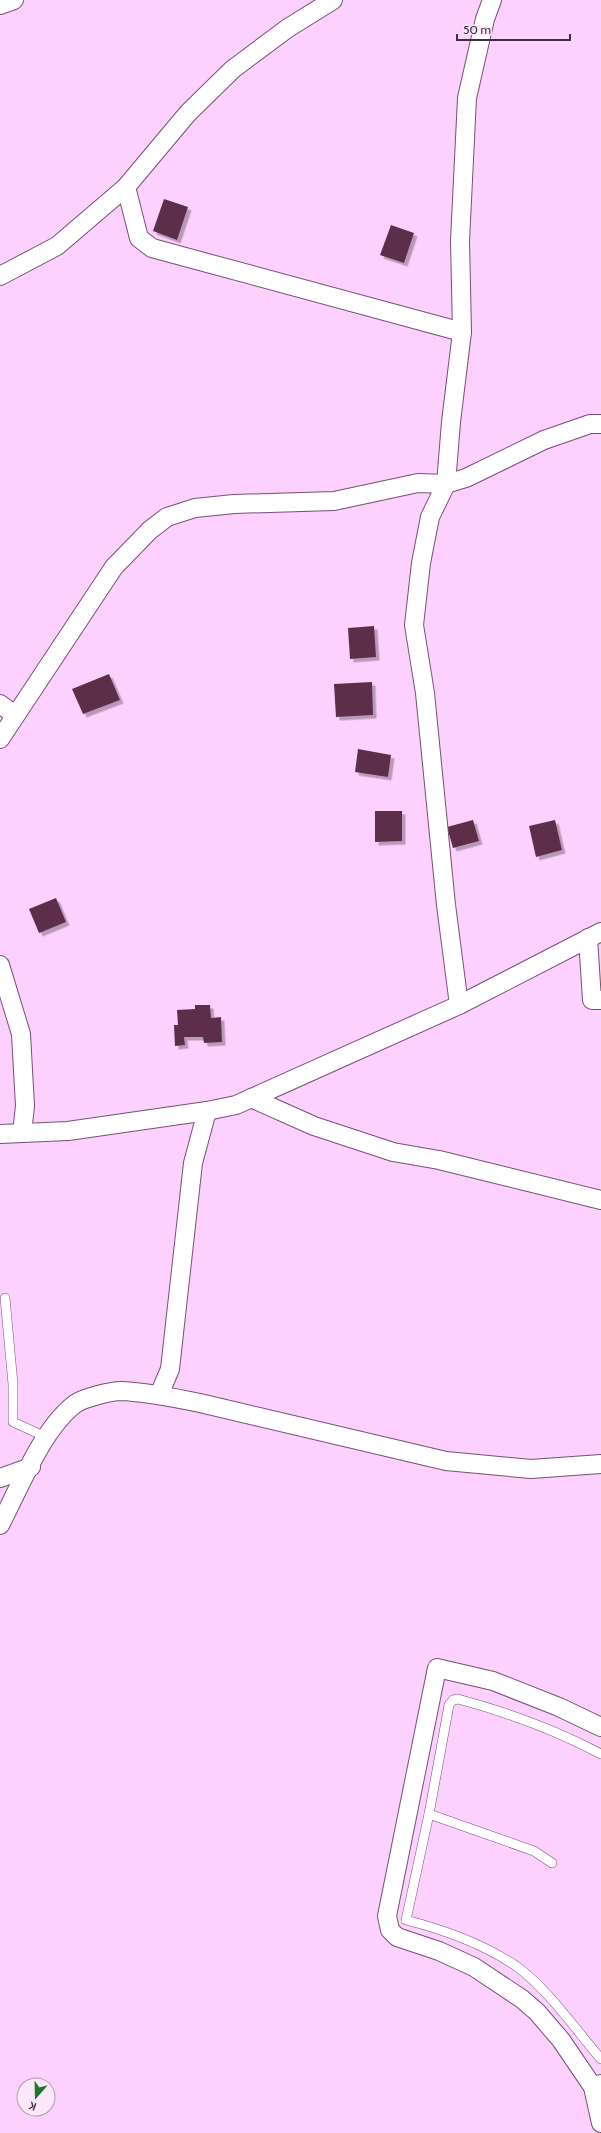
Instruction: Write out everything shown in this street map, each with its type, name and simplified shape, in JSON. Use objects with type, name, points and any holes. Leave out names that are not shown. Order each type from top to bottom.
[{"type":"street","points":[[0,5],[14,0]]},
{"type":"street","points":[[0,276],[57,246],[126,187],[188,113],[233,69],[288,28],[333,0]]},
{"type":"street","points":[[459,1005],[445,897],[425,693],[414,625],[421,563],[430,517],[446,484],[451,422],[462,332],[460,241],[467,98],[480,38],[492,0]]},
{"type":"street","points":[[126,187],[139,238],[152,248],[462,332]]},
{"type":"street","points":[[0,740],[15,715],[114,567],[150,530],[167,517],[195,508],[234,504],[334,501],[418,483],[446,484],[466,478],[544,440],[590,424],[601,424]]},
{"type":"street","points":[[0,704],[15,715]]},
{"type":"street","points":[[0,1134],[68,1131],[207,1111],[236,1105],[459,1005],[595,935],[592,1000],[601,1000]]},
{"type":"street","points":[[0,965],[21,1034],[25,1106],[22,1133]]},
{"type":"street","points":[[251,1098],[314,1126],[393,1152],[439,1160],[601,1200]]},
{"type":"street","points":[[159,1395],[170,1370],[174,1346],[193,1163],[207,1111]]},
{"type":"street","points":[[0,1525],[53,1425],[76,1403],[96,1396],[120,1391],[159,1395],[223,1408],[446,1461],[531,1469],[601,1464]]},
{"type":"street","points":[[0,1478],[31,1467]]},
{"type":"street","points":[[601,1727],[559,1707],[506,1686],[437,1668],[387,1916],[390,1930],[397,1936],[439,1951],[474,1967],[522,1999],[537,2012],[597,2085],[601,2123]]},
{"type":"lane","points":[[5,1298],[13,1384],[13,1422],[46,1437]]},
{"type":"lane","points":[[601,1754],[557,1732],[501,1711],[456,1699],[449,1705],[429,1814],[406,1920],[452,1933],[481,1946],[516,1967],[547,1996],[601,2059]]},
{"type":"lane","points":[[429,1814],[534,1851],[552,1863]]},
{"type":"building","points":[[164,199],[188,207],[177,240],[153,231]]},
{"type":"building","points":[[391,225],[414,233],[404,263],[380,255]]},
{"type":"building","points":[[374,626],[376,657],[350,659],[348,628]]},
{"type":"building","points":[[109,674],[120,700],[83,714],[72,689]]},
{"type":"building","points":[[372,682],[373,715],[336,717],[334,684]]},
{"type":"building","points":[[358,749],[391,755],[388,777],[355,772]]},
{"type":"building","points":[[375,811],[402,811],[402,841],[375,842]]},
{"type":"building","points":[[473,820],[479,841],[453,848],[447,827]]},
{"type":"building","points":[[555,820],[562,850],[536,857],[529,826]]},
{"type":"building","points":[[56,898],[66,922],[39,933],[29,909]]},
{"type":"building","points":[[195,1005],[210,1005],[211,1018],[221,1017],[222,1042],[204,1043],[203,1037],[184,1037],[185,1045],[175,1046],[174,1025],[178,1025],[177,1010],[195,1009]]}]
